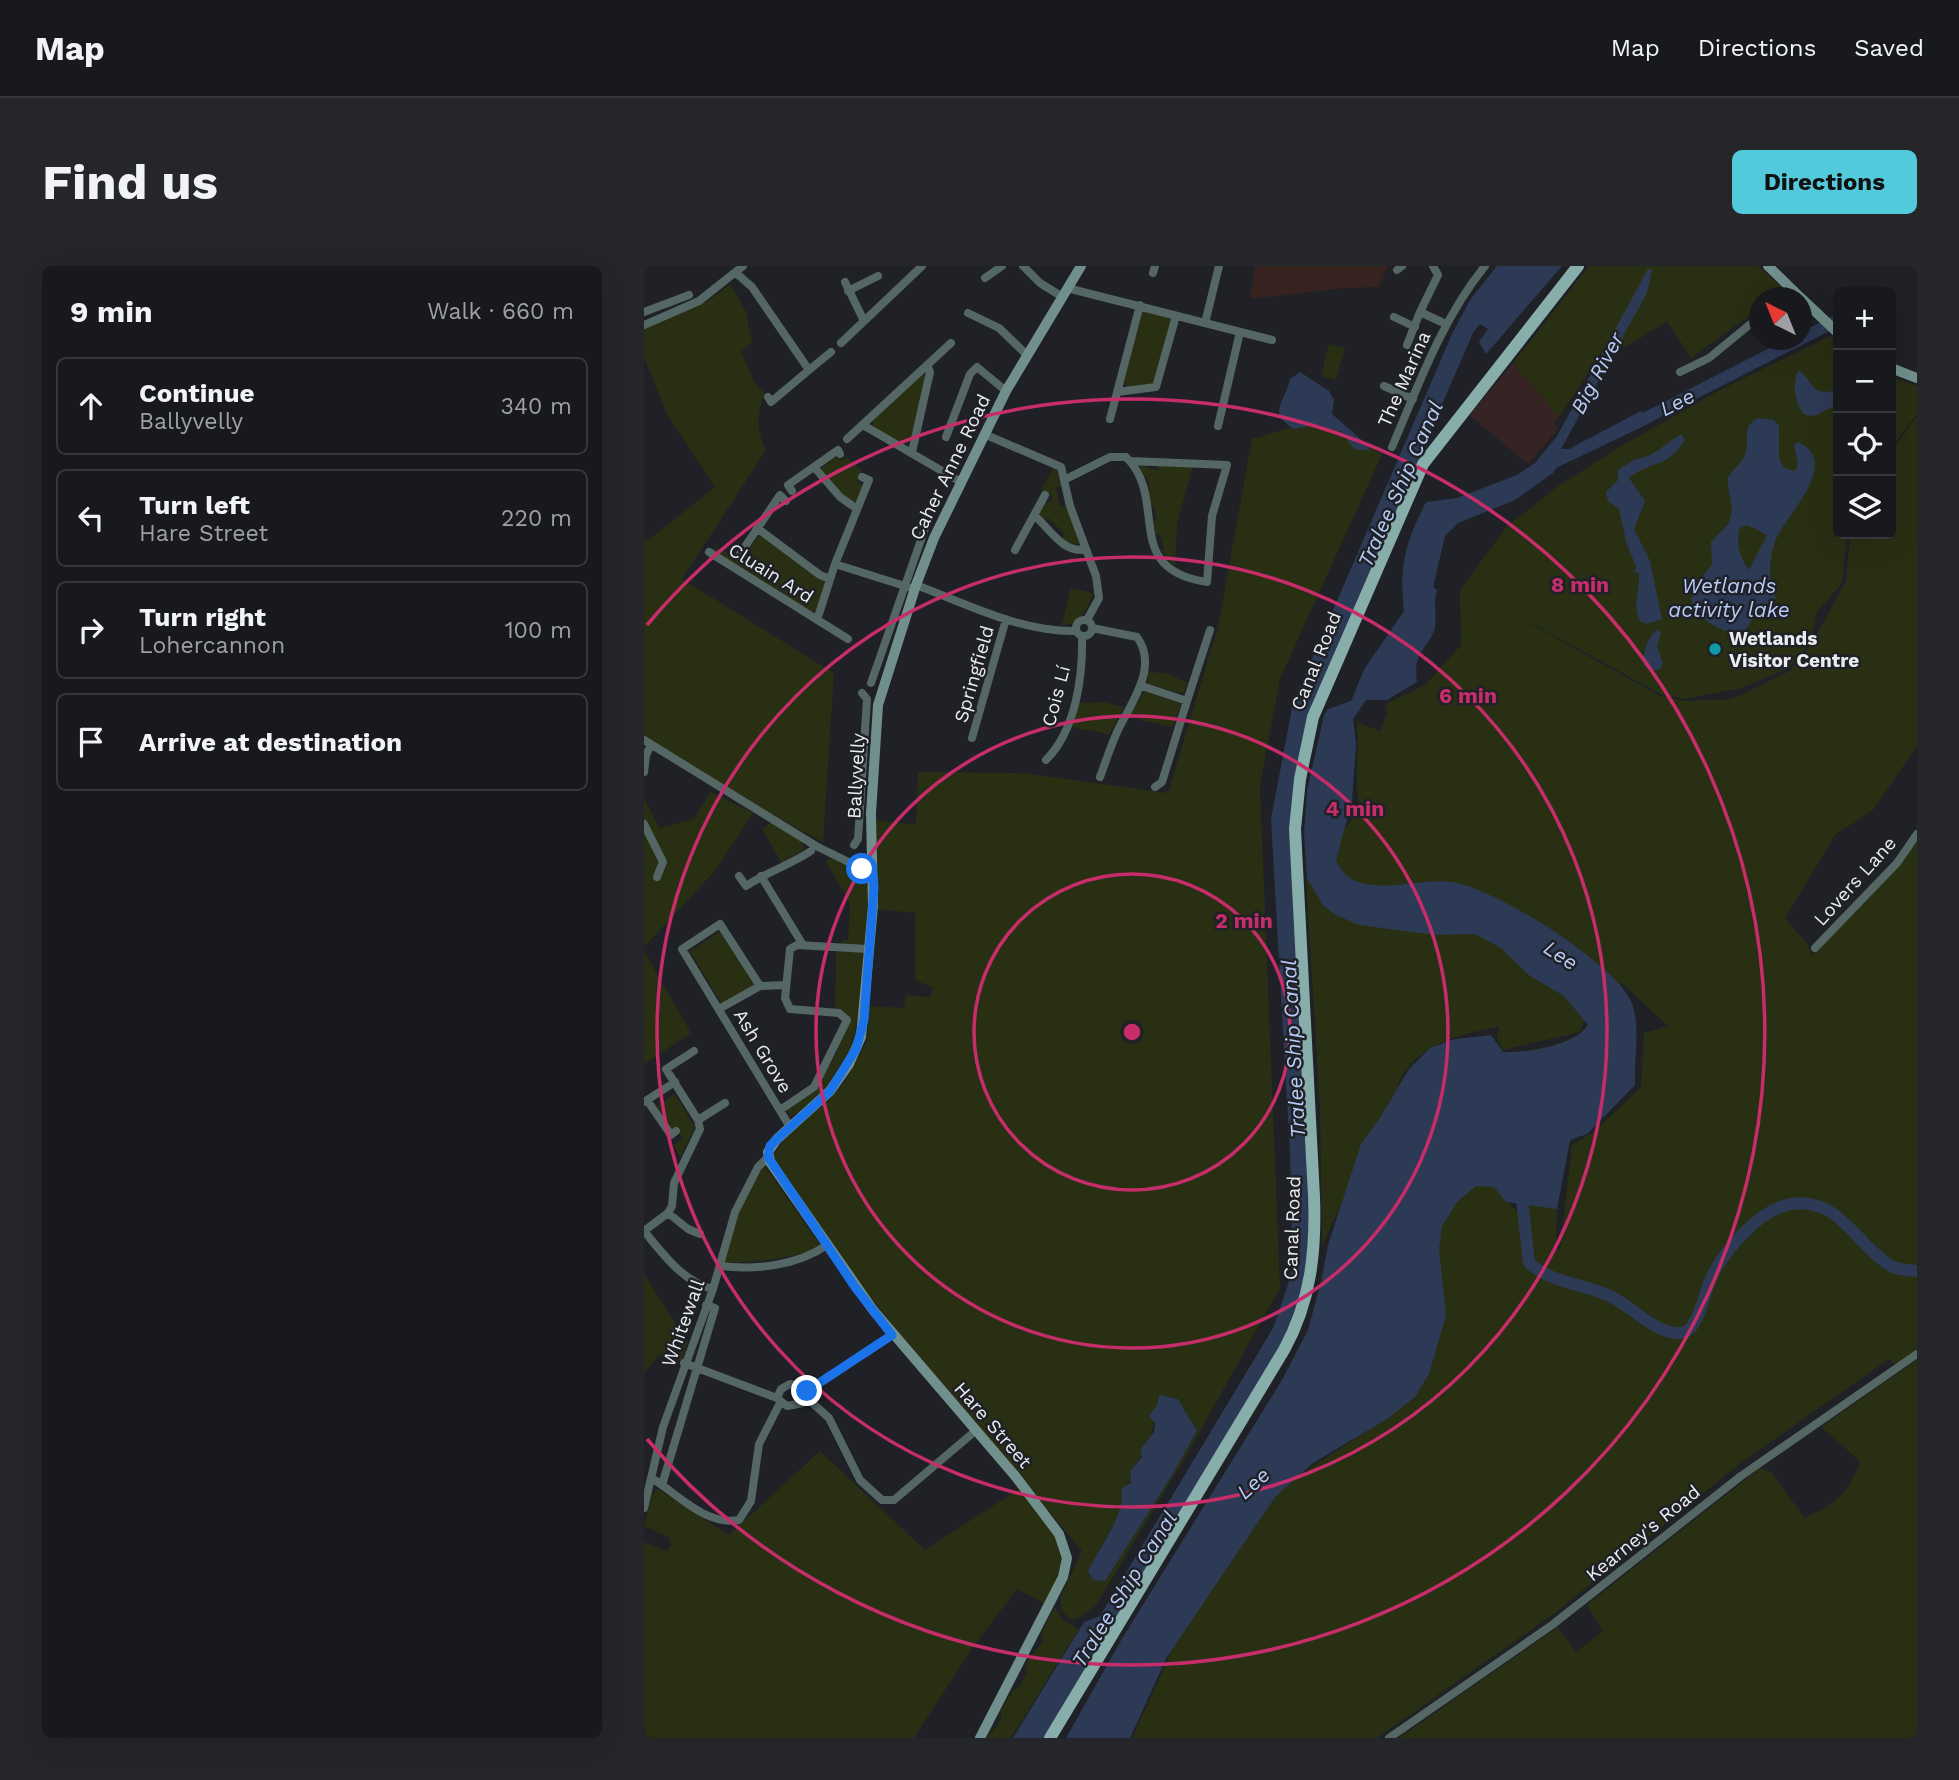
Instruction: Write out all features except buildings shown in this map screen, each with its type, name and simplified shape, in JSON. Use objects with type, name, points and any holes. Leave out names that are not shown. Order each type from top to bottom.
[{"type":"main road","name":"Canal Road","points":[[1051,1738],[1284,1350],[1307,1295],[1312,1267],[1315,1207],[1295,829],[1302,764],[1319,700],[1423,464],[1578,266]]},
{"type":"street","points":[[841,343],[922,266]]},
{"type":"street","points":[[985,278],[1002,266]]},
{"type":"street","points":[[1023,266],[1040,284],[1064,292],[1140,306],[1272,340]]},
{"type":"street","name":"Caher Anne Road","points":[[880,696],[911,587],[1006,391],[1081,266]]},
{"type":"street","points":[[1205,323],[1219,266]]},
{"type":"street","name":"The Marina","points":[[1406,345],[1435,283],[1437,275],[1433,266]]},
{"type":"street","name":"The Marina","points":[[1392,447],[1460,297],[1486,266]]},
{"type":"street","points":[[1768,266],[1787,287]]},
{"type":"street","points":[[644,325],[699,301],[741,268],[809,370]]},
{"type":"street","points":[[864,321],[847,287],[878,276]]},
{"type":"street","points":[[644,312],[689,295]]},
{"type":"street","points":[[1110,419],[1140,306]]},
{"type":"street","points":[[1812,309],[1833,328]]},
{"type":"street","name":"The Marina","points":[[1420,312],[1446,324]]},
{"type":"street","points":[[968,313],[999,328],[1027,355]]},
{"type":"street","points":[[1117,391],[1156,387],[1176,316]]},
{"type":"street","name":"The Marina","points":[[1394,317],[1415,327]]},
{"type":"street","points":[[1680,372],[1709,358],[1749,325]]},
{"type":"street","points":[[1218,426],[1240,332]]},
{"type":"street","points":[[847,439],[951,343]]},
{"type":"street","points":[[768,397],[771,402],[831,352]]},
{"type":"street","points":[[912,452],[930,372],[927,365]]},
{"type":"street","points":[[946,437],[970,374],[977,367],[1006,391]]},
{"type":"street","points":[[1896,370],[1917,377]]},
{"type":"street","points":[[1384,386],[1413,399]]},
{"type":"street","points":[[863,425],[961,482]]},
{"type":"street","points":[[835,564],[1006,619],[1088,635],[1089,624],[1099,598],[1096,576],[1070,506],[1066,479],[1061,467],[985,434]]},
{"type":"street","points":[[792,491],[788,485],[838,450],[841,454]]},
{"type":"street","points":[[1066,479],[1115,455],[1121,455],[1130,461],[1140,480],[1161,563],[1178,576],[1207,582],[1212,516],[1227,465],[1130,461]]},
{"type":"street","points":[[814,467],[839,497],[857,509]]},
{"type":"street","name":"Cluain Ard","points":[[817,620],[835,564],[869,481],[862,477]]},
{"type":"street","name":"Cluain Ard","points":[[746,558],[740,554],[780,495],[786,501]]},
{"type":"street","points":[[1015,550],[1045,495]]},
{"type":"street","points":[[1034,515],[1064,545],[1086,549]]},
{"type":"street","points":[[871,683],[911,587],[929,517]]},
{"type":"street","name":"Cluain Ard","points":[[757,528],[830,579]]},
{"type":"street","name":"Cluain Ard","points":[[709,552],[848,639]]},
{"type":"street","name":"Springfield","points":[[972,738],[1006,619]]},
{"type":"street","points":[[1079,633],[1079,622],[1137,637],[1142,643],[1142,686],[1119,729],[1100,777]]},
{"type":"street","points":[[1155,788],[1163,782],[1210,630]]},
{"type":"street","name":"Cois Lí","points":[[1046,760],[1062,736],[1074,702],[1082,668],[1079,633]]},
{"type":"street","points":[[1142,686],[1187,701]]},
{"type":"street","points":[[854,845],[858,839],[869,766],[867,699],[862,693]]},
{"type":"street","name":"Ballyvelly","points":[[768,1157],[770,1146],[830,1091],[856,1049],[864,1020],[873,874],[869,766],[880,696]]},
{"type":"street","points":[[644,772],[648,742],[683,761],[795,833],[873,874]]},
{"type":"street","points":[[644,824],[663,862],[657,877]]},
{"type":"street","name":"Lovers Lane","points":[[1815,948],[1897,863],[1917,834]]},
{"type":"street","points":[[739,876],[746,886],[811,851]]},
{"type":"street","points":[[854,863],[871,855]]},
{"type":"street","points":[[761,876],[803,945]]},
{"type":"street","name":"Ash Grove","points":[[760,986],[720,924],[716,922],[682,948],[790,1127]]},
{"type":"street","points":[[785,985],[790,948],[803,945],[868,948]]},
{"type":"street","name":"Ash Grove","points":[[719,1009],[760,986],[785,985],[785,998],[790,1009],[839,1013],[847,1020],[814,1087],[780,1110]]},
{"type":"street","points":[[694,1051],[666,1069],[698,1120],[700,1129],[674,1183],[672,1206],[668,1213],[644,1231],[676,1268],[697,1284],[713,1289]]},
{"type":"street","points":[[674,1082],[645,1101],[671,1135],[676,1131]]},
{"type":"street","points":[[698,1120],[725,1102]]},
{"type":"street","name":"Hare Street","points":[[768,1157],[892,1335],[1016,1477],[1059,1534],[1067,1558],[1063,1577],[980,1738]]},
{"type":"street","name":"Whitewall","points":[[644,1508],[665,1422],[684,1363],[713,1289],[740,1198],[758,1167],[768,1157]]},
{"type":"street","points":[[668,1213],[688,1229],[700,1234]]},
{"type":"street","points":[[720,1266],[765,1267],[811,1254],[827,1245]]},
{"type":"street","points":[[662,1485],[715,1308],[706,1305]]},
{"type":"street","points":[[695,1333],[708,1336]]},
{"type":"street","points":[[684,1363],[794,1405],[892,1335]]},
{"type":"street","name":"Kearney's Road","points":[[1389,1738],[1552,1625],[1741,1476],[1917,1354]]},
{"type":"street","points":[[653,1479],[708,1517],[723,1523],[738,1520],[751,1501],[759,1444],[779,1401],[781,1389],[790,1384],[797,1383],[835,1427],[860,1479],[882,1500],[894,1500],[974,1432]]},
{"type":"street","points":[[677,1387],[692,1392]]},
{"type":"street","points":[[665,1422],[680,1427]]},
{"type":"street","points":[[659,1446],[673,1450]]},
{"type":"shaded area","points":[[1255,266],[1388,266],[1379,287],[1345,288],[1250,299]]},
{"type":"shaded area","points":[[1513,363],[1559,417],[1554,422],[1558,429],[1528,464],[1469,415]]},
{"type":"green space","points":[[1589,266],[1758,266],[1782,287],[1749,287],[1749,316],[1691,358],[1667,321],[1626,347],[1608,343],[1559,417],[1513,363]]},
{"type":"green space","points":[[731,284],[746,312],[752,343],[741,351],[754,382],[765,394],[758,422],[766,450],[682,579],[834,673],[823,842],[731,792],[644,735],[644,538],[647,541],[715,487],[667,414],[644,357],[644,329],[708,301]]},
{"type":"green space","points":[[1143,311],[1173,317],[1155,381],[1151,385],[1127,387],[1123,383]]},
{"type":"green space","points":[[1830,336],[1833,339],[1833,539],[1846,539],[1842,583],[1817,612],[1810,643],[1789,668],[1742,688],[1684,699],[1661,694],[1474,592],[1660,696],[1685,701],[1732,699],[1790,671],[1812,643],[1846,581],[1850,539],[1896,539],[1896,445],[1917,416],[1917,746],[1873,810],[1835,835],[1785,918],[1808,945],[1812,956],[1917,841],[1917,1349],[1896,1365],[1889,1359],[1742,1462],[1555,1613],[1377,1738],[1132,1738],[1175,1644],[1173,1625],[1182,1601],[1217,1537],[1262,1486],[1279,1473],[1304,1472],[1396,1412],[1408,1376],[1413,1335],[1400,1292],[1387,1230],[1383,1178],[1389,1157],[1403,1137],[1423,1123],[1451,1110],[1478,1102],[1504,1106],[1510,1131],[1507,1161],[1519,1203],[1507,1202],[1529,1222],[1516,1101],[1564,1089],[1598,1072],[1613,1058],[1624,1025],[1622,1005],[1613,992],[1601,1003],[1608,1020],[1608,1038],[1599,1056],[1583,1068],[1562,1077],[1538,1082],[1446,1093],[1413,1109],[1388,1128],[1375,1152],[1369,1182],[1369,1214],[1387,1311],[1389,1341],[1386,1370],[1375,1396],[1364,1410],[1335,1428],[1250,1460],[1214,1492],[1282,1380],[1308,1330],[1339,1208],[1322,1247],[1320,1107],[1306,879],[1360,809],[1357,787],[1357,722],[1380,731],[1387,714],[1386,704],[1425,685],[1461,645],[1460,590],[1507,526],[1560,485],[1618,448],[1718,391],[1801,350],[1812,350],[1812,345]],"holes":[[[1622,983],[1668,1026],[1644,1033],[1641,1087],[1594,1132],[1572,1145],[1560,1250],[1556,1247],[1557,1209],[1570,1140],[1587,1134],[1635,1085],[1634,1021],[1627,997],[1620,985]],[[1584,1021],[1588,1024],[1582,1032],[1561,1043],[1524,1051],[1503,1052],[1491,1035],[1445,1044],[1418,1062],[1396,1088],[1415,1060],[1426,1051],[1452,1038],[1499,1026],[1497,1039],[1503,1050],[1580,1032]]]},
{"type":"green space","points":[[1329,344],[1345,348],[1336,380],[1321,376]]},
{"type":"green space","points":[[922,374],[926,376],[911,440],[902,444],[873,426],[873,420]]},
{"type":"green space","points":[[1896,379],[1917,386],[1917,414],[1896,441]]},
{"type":"green space","points":[[1324,418],[1382,454],[1280,679],[1260,785],[1280,1288],[1188,1453],[1096,1605],[1076,1620],[1070,1619],[1061,1610],[1061,1596],[1082,1551],[861,1287],[772,1157],[788,1134],[828,1101],[846,1080],[867,1041],[869,1006],[904,1008],[906,995],[930,997],[933,988],[915,980],[915,913],[876,909],[877,820],[916,825],[918,772],[1022,773],[1168,793],[1218,627],[1252,439]],"holes":[[[1159,1395],[1178,1399],[1197,1431],[1105,1580],[1088,1571],[1121,1508],[1130,1471],[1148,1443]]]},
{"type":"green space","points":[[835,457],[842,461],[847,457],[862,471],[857,481],[863,486],[855,502],[841,495],[820,470]]},
{"type":"green space","points":[[1147,463],[1147,468],[1158,470],[1159,464],[1193,466],[1177,524],[1175,568],[1161,549],[1164,548],[1160,534],[1155,535],[1152,521],[1157,520],[1154,506],[1149,506],[1145,492],[1150,490],[1147,477],[1142,477],[1140,464]]},
{"type":"green space","points":[[1055,466],[1061,486],[1056,487],[1060,506],[1065,505],[1080,540],[1078,545],[1062,540],[1064,534],[1049,518],[1045,521],[1038,512],[1044,502],[1049,503],[1053,497],[1041,490]]},
{"type":"green space","points":[[762,536],[823,581],[825,587],[816,611],[811,611],[715,553],[716,547],[748,564],[752,558],[750,548],[757,537]]},
{"type":"green space","points":[[1071,588],[1093,593],[1078,619],[1062,625]]},
{"type":"green space","points":[[1148,672],[1165,673],[1188,683],[1184,692],[1179,693],[1148,683]]},
{"type":"green space","points":[[1145,691],[1181,704],[1173,727],[1144,721],[1131,714]]},
{"type":"green space","points":[[1104,702],[1124,707],[1109,735],[1070,726],[1078,703]]},
{"type":"green space","points":[[710,792],[753,813],[715,871],[644,947],[644,798],[659,828],[694,819]]},
{"type":"green space","points":[[771,822],[801,840],[804,849],[782,863],[762,829]]},
{"type":"green space","points":[[833,858],[855,868],[871,889],[866,941],[858,947],[842,946],[843,940],[848,940],[850,903],[826,861]]},
{"type":"green space","points":[[720,932],[755,985],[722,1004],[690,951]]},
{"type":"green space","points":[[644,951],[691,1033],[644,1064]]},
{"type":"green space","points":[[836,951],[864,951],[857,1023],[851,1046],[843,1067],[830,1086],[813,1103],[791,1116],[787,1109],[811,1090],[827,1071],[849,1020],[843,1010],[835,1009]]},
{"type":"green space","points":[[675,1094],[695,1127],[680,1157],[673,1145],[683,1138],[677,1130],[670,1130],[657,1106]]},
{"type":"green space","points":[[764,1165],[820,1245],[813,1250],[789,1257],[725,1263],[722,1261],[738,1209]]},
{"type":"green space","points":[[644,1274],[688,1343],[681,1361],[659,1355],[644,1373]]},
{"type":"green space","points":[[1917,1360],[1917,1738],[1399,1738],[1558,1627],[1576,1652],[1603,1631],[1587,1605],[1760,1468],[1771,1472],[1805,1518],[1833,1502],[1846,1490],[1860,1461],[1821,1427]]},
{"type":"green space","points":[[820,1451],[925,1550],[1019,1489],[1049,1525],[1059,1546],[1060,1573],[1045,1604],[1017,1589],[973,1647],[914,1738],[644,1738],[644,1542],[666,1551],[671,1546],[670,1538],[644,1526],[652,1495],[658,1489],[729,1535]]},
{"type":"green space","points":[[1055,1607],[1063,1620],[1079,1629],[1011,1738],[987,1738],[1002,1718],[1000,1712],[1013,1690],[1019,1688],[1027,1672],[1025,1665],[1043,1641],[1041,1633]]},
{"type":"green space","points":[[1113,1731],[1132,1738],[1101,1738]]},
{"type":"water","name":"Tralee Ship Canal","points":[[1497,266],[1562,266],[1486,354],[1479,342],[1488,329],[1480,324],[1473,333],[1326,672],[1294,792],[1309,1244],[1295,1324],[1048,1738],[1013,1738],[1084,1622],[1100,1616],[1273,1328],[1290,1279],[1290,1154],[1271,819],[1293,703],[1452,334],[1470,300]]},
{"type":"water","name":"Big River","points":[[1648,269],[1652,270],[1647,293],[1561,449],[1569,449],[1641,411],[1648,424],[1556,468],[1515,500],[1458,523],[1445,536],[1433,587],[1437,590],[1435,627],[1419,656],[1417,682],[1387,700],[1366,700],[1353,719],[1356,744],[1352,801],[1336,860],[1350,878],[1370,885],[1440,881],[1471,887],[1524,913],[1581,951],[1623,989],[1633,1006],[1636,1035],[1635,1085],[1587,1134],[1570,1140],[1557,1209],[1506,1202],[1494,1187],[1476,1186],[1457,1202],[1442,1226],[1439,1249],[1446,1315],[1429,1374],[1415,1397],[1387,1419],[1313,1463],[1275,1497],[1167,1657],[1130,1738],[1066,1738],[1120,1642],[1282,1380],[1308,1330],[1328,1245],[1361,1144],[1409,1069],[1430,1048],[1455,1039],[1491,1035],[1503,1052],[1524,1051],[1561,1043],[1582,1032],[1588,1025],[1564,996],[1530,976],[1501,948],[1475,934],[1436,935],[1359,925],[1334,914],[1323,905],[1307,878],[1304,834],[1307,791],[1324,715],[1328,709],[1351,701],[1365,668],[1404,611],[1402,580],[1405,555],[1426,502],[1457,498],[1517,475],[1535,463],[1557,436]]},
{"type":"water","points":[[1799,370],[1819,391],[1833,391],[1833,407],[1814,416],[1804,414],[1795,392]]},
{"type":"water","points":[[1300,372],[1329,391],[1334,400],[1332,414],[1364,442],[1370,451],[1354,449],[1342,432],[1315,425],[1293,429],[1280,418],[1280,408],[1290,379]]},
{"type":"water","name":"Wetlands activity lake","points":[[1758,418],[1773,420],[1779,425],[1779,459],[1784,468],[1795,471],[1798,465],[1794,444],[1798,442],[1810,451],[1815,462],[1808,489],[1776,539],[1770,576],[1776,597],[1754,617],[1741,637],[1704,620],[1693,606],[1692,596],[1695,586],[1712,564],[1711,542],[1729,523],[1732,510],[1727,479],[1745,455],[1748,429]],"holes":[[[1747,525],[1767,535],[1749,570],[1739,550],[1740,528]]]},
{"type":"water","points":[[1681,434],[1685,439],[1673,455],[1629,478],[1645,501],[1634,529],[1650,561],[1662,619],[1646,624],[1640,621],[1636,603],[1639,573],[1635,572],[1633,578],[1636,566],[1627,545],[1619,509],[1608,501],[1606,492],[1618,480],[1618,470],[1634,460],[1651,455]]},
{"type":"water","points":[[1658,629],[1661,633],[1657,646],[1663,663],[1660,669],[1653,671],[1644,666],[1644,657],[1649,640]]},
{"type":"water","points":[[1159,1395],[1178,1399],[1197,1431],[1105,1581],[1093,1580],[1088,1571],[1116,1518],[1122,1497],[1121,1489],[1131,1483],[1130,1471],[1142,1457],[1140,1450],[1154,1432],[1155,1423],[1149,1416],[1157,1405]]},
{"type":"waterway","name":"Lee","points":[[1630,426],[1833,323]]},
{"type":"waterway","points":[[1521,1190],[1529,1263],[1547,1275],[1612,1297],[1668,1332],[1682,1333],[1692,1325],[1700,1312],[1713,1274],[1746,1231],[1768,1213],[1791,1204],[1808,1204],[1822,1208],[1846,1224],[1891,1266],[1917,1271]]},
{"type":"place","name":"Wetlands Visitor Centre","points":[[1715,649]]},
{"type":"route","points":[[807,1391],[892,1335],[855,1287],[768,1157],[770,1146],[820,1102],[840,1079],[861,1037],[874,888],[873,874],[862,869]]}]
